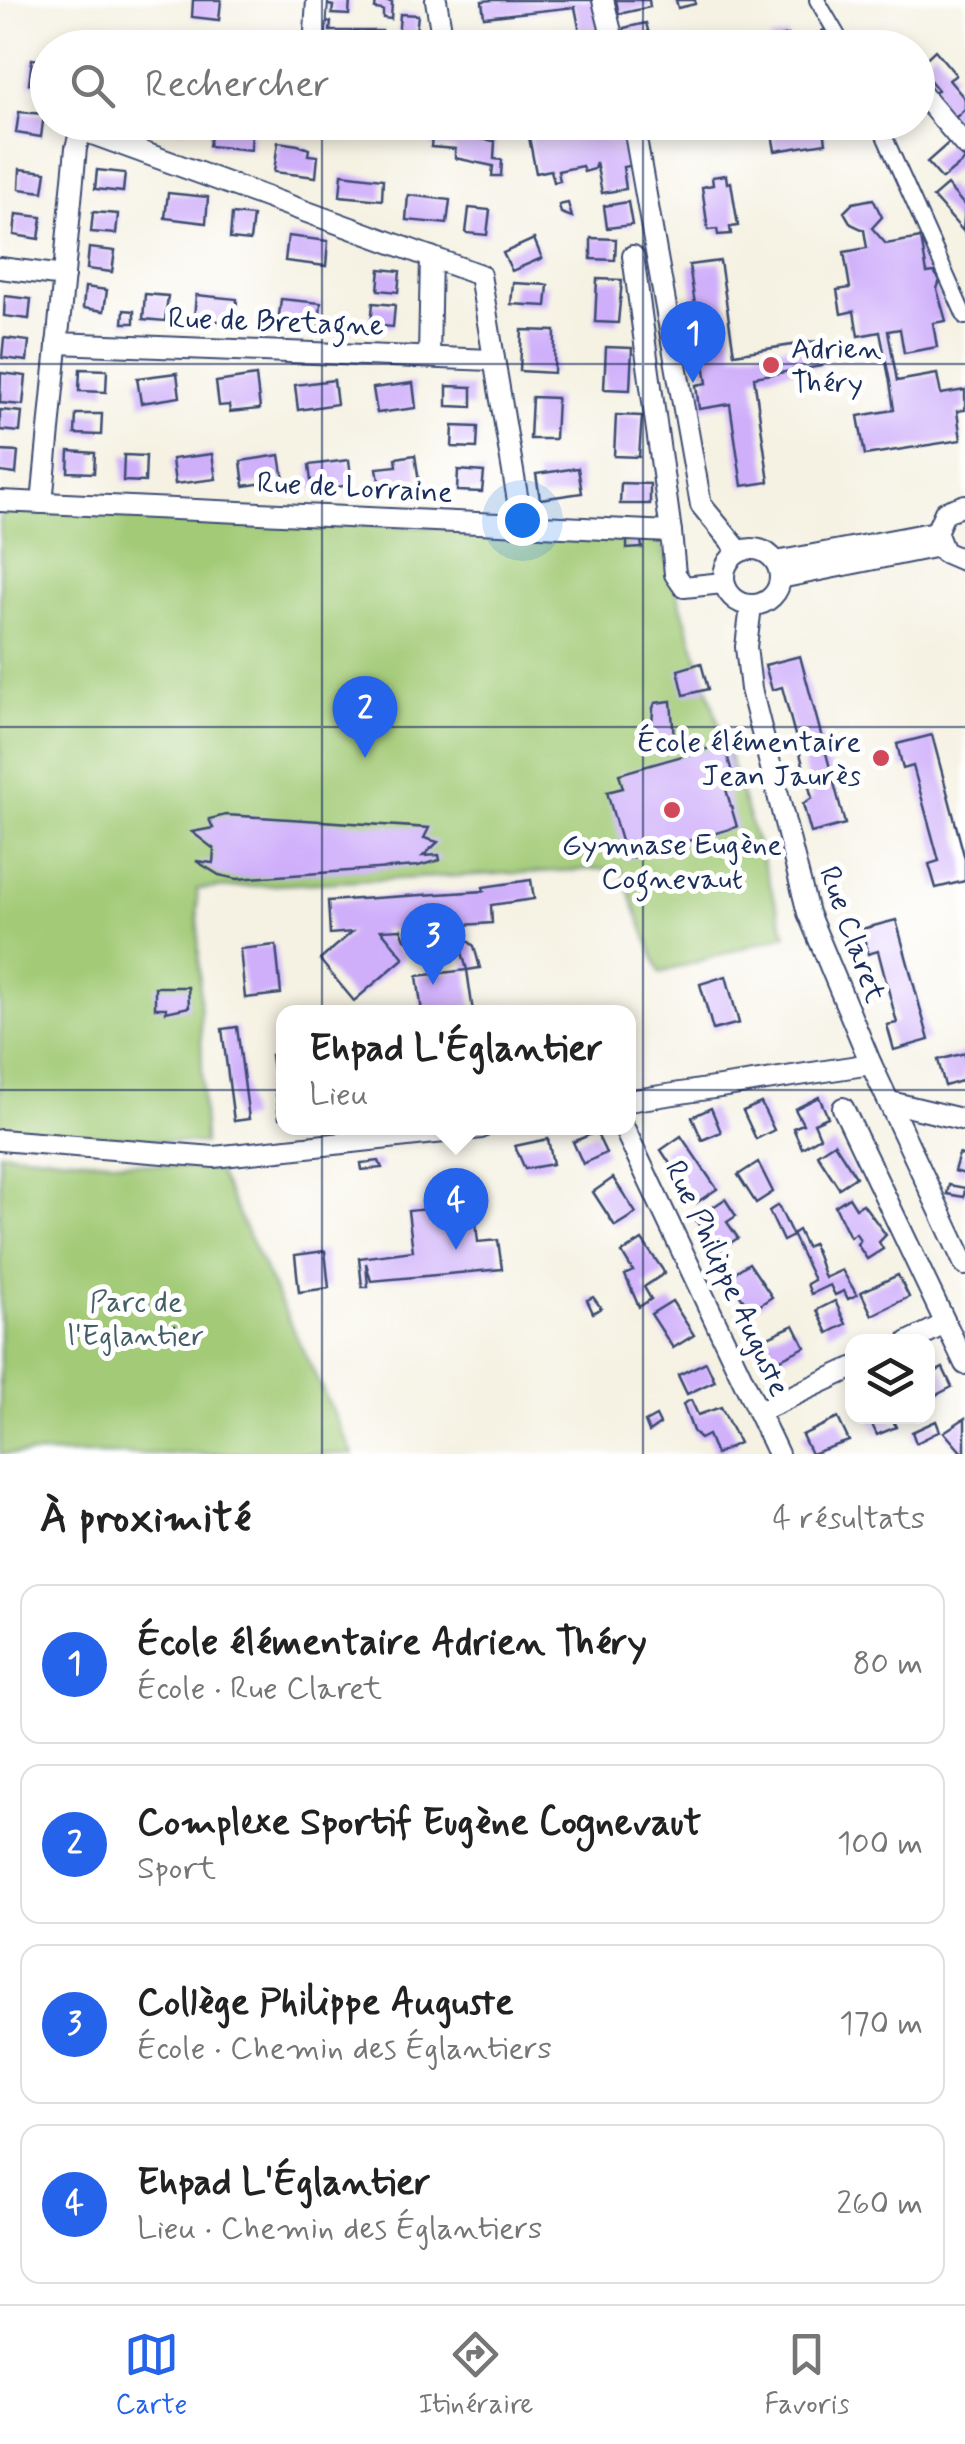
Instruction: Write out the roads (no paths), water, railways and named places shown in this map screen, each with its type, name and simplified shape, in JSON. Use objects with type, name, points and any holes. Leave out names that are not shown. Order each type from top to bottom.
[{"type":"street","points":[[315,30],[317,0]]},
{"type":"street","points":[[436,0],[441,30]]},
{"type":"street","points":[[602,0],[611,30]]},
{"type":"street","points":[[817,0],[834,30]]},
{"type":"street","points":[[935,110],[965,146]]},
{"type":"street","points":[[42,503],[79,140]]},
{"type":"street","points":[[114,140],[480,276],[522,525]]},
{"type":"street","points":[[636,140],[701,505],[739,551]]},
{"type":"street","points":[[886,140],[965,317]]},
{"type":"street","points":[[633,256],[675,574],[684,587],[723,584]]},
{"type":"street","points":[[429,357],[432,257]]},
{"type":"street","points":[[0,268],[64,276]]},
{"type":"street","name":"Rue de Bretagne","points":[[57,344],[492,360]]},
{"type":"street","name":"Rue de Lorraine","points":[[0,501],[671,532]]},
{"type":"street","points":[[965,504],[944,512],[938,539],[950,557],[965,561]]},
{"type":"street","points":[[778,570],[938,539]]},
{"type":"street","points":[[758,550],[778,570],[771,599],[751,606],[739,603],[723,584],[723,571],[739,551],[758,550]]},
{"type":"street","name":"Rue Claret","points":[[751,606],[746,647],[751,689],[791,833],[801,890],[870,1064],[965,1265]]},
{"type":"street","points":[[636,1100],[870,1064]]},
{"type":"street","points":[[890,1102],[965,1120]]},
{"type":"street","points":[[843,1108],[965,1364]]},
{"type":"street","points":[[0,1140],[200,1158],[415,1135]]},
{"type":"street","name":"Rue Philippe Auguste","points":[[627,1135],[778,1454]]},
{"type":"street","points":[[924,1334],[945,1324]]},
{"type":"street","points":[[758,1412],[845,1371]]},
{"type":"place","name":"Adrien Théry","points":[[771,365]]},
{"type":"place","name":"École élémentaire Adrien Théry","points":[[693,383]]},
{"type":"place","name":"Complexe Sportif Eugène Cognevaut","points":[[365,758]]},
{"type":"place","name":"École élémentaire Jean Jaurès","points":[[881,758]]},
{"type":"place","name":"Gymnase Eugène Cognevaut","points":[[672,810]]},
{"type":"place","name":"Collège Philippe Auguste","points":[[433,985]]},
{"type":"place","name":"Ehpad L'Églantier","points":[[456,1250]]},
{"type":"park label","name":"Parc de l'Eglantier","points":[[136,1318]]}]
